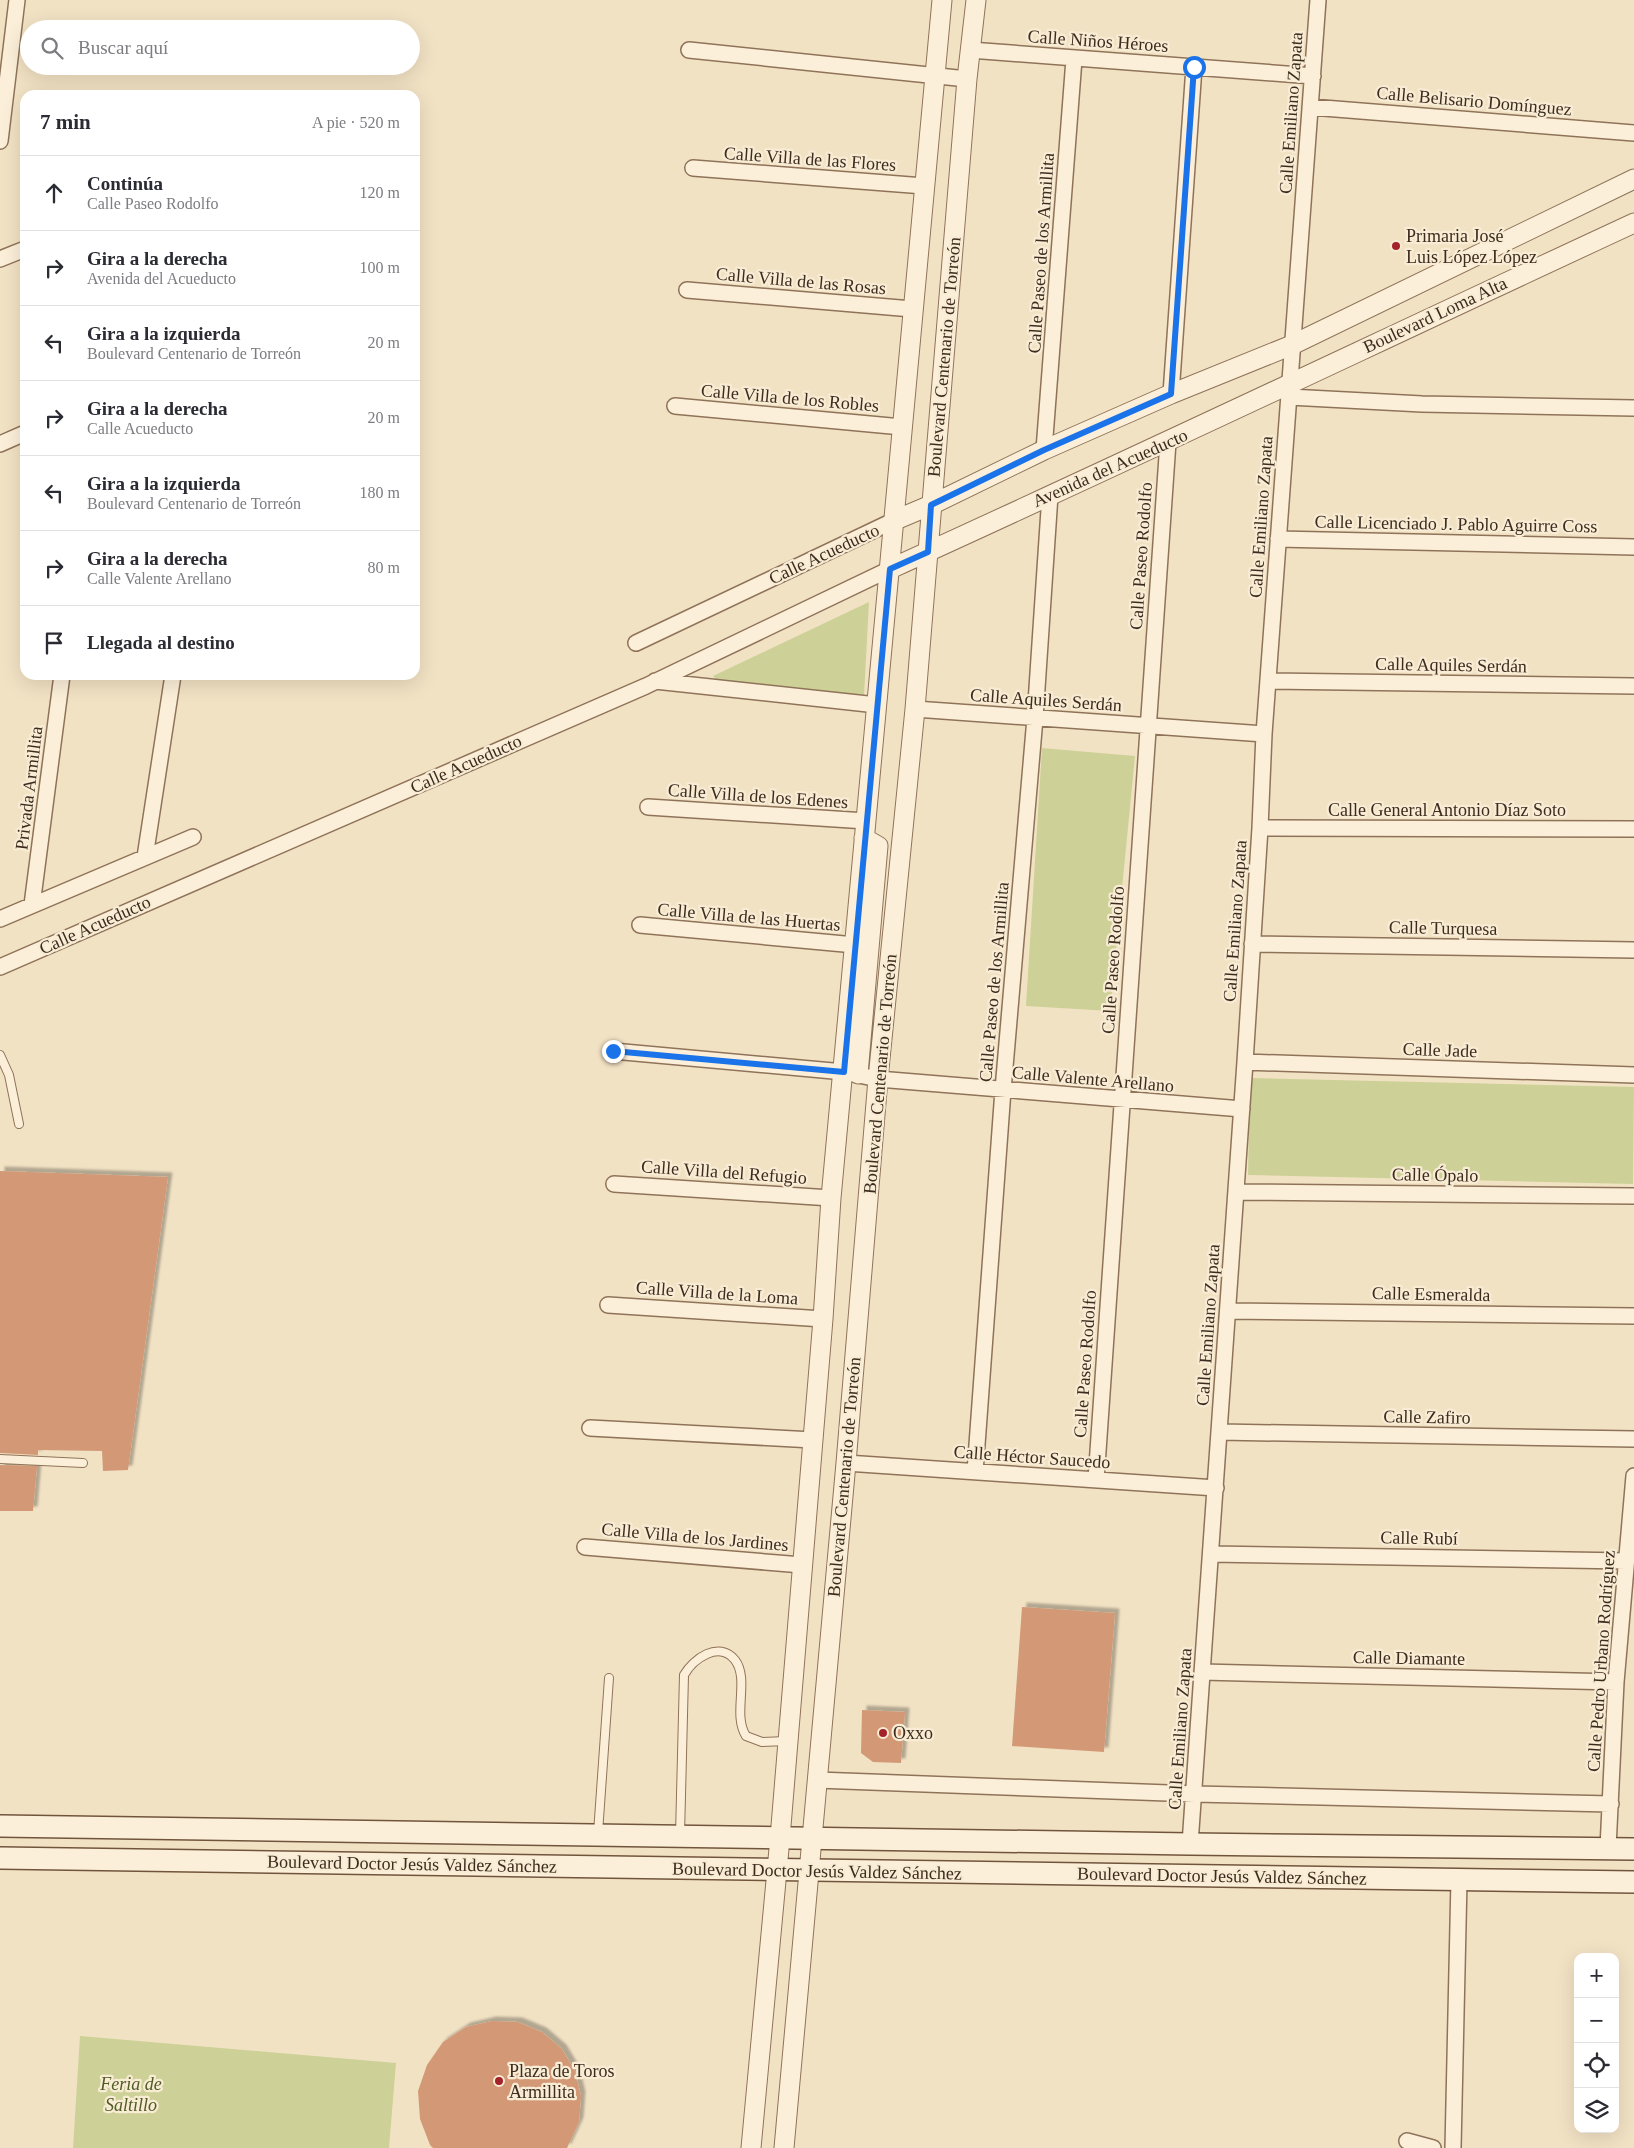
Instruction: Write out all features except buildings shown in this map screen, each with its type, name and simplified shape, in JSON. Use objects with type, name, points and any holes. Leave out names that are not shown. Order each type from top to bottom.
[{"type":"main road","name":"Boulevard Doctor Jesús Valdez Sánchez","points":[[0,1826],[598,1836],[1634,1849]]},
{"type":"main road","name":"Boulevard Doctor Jesús Valdez Sánchez","points":[[0,1858],[1634,1882]]},
{"type":"street","points":[[0,141],[17,0]]},
{"type":"street","name":"Boulevard Centenario de Torreón","points":[[751,2148],[780,1838],[823,1319],[831,1198],[851,1073],[855,945],[912,309],[942,0]]},
{"type":"street","name":"Boulevard Centenario de Torreón","points":[[784,2148],[846,1463],[878,1079],[916,709],[931,505],[970,50],[976,0]]},
{"type":"street","name":"Calle Emiliano Zapata","points":[[1190,1844],[1242,1109],[1260,828],[1264,734],[1318,0]]},
{"type":"street","points":[[689,50],[968,79]]},
{"type":"street","name":"Calle Niños Héroes","points":[[970,50],[1313,76]]},
{"type":"street","name":"Calle Paseo de los Armillita","points":[[1044,450],[1074,59]]},
{"type":"street","points":[[1171,394],[1194,67]]},
{"type":"street","name":"Calle Belisario Domínguez","points":[[1311,107],[1634,133]]},
{"type":"street","name":"Calle Villa de las Flores","points":[[693,168],[924,186]]},
{"type":"street","name":"Boulevard Loma Alta","points":[[1292,345],[1634,179]]},
{"type":"street","name":"Boulevard Loma Alta","points":[[1290,390],[1634,223]]},
{"type":"street","points":[[0,260],[20,251]]},
{"type":"street","name":"Calle Villa de las Rosas","points":[[687,290],[912,309]]},
{"type":"street","points":[[931,505],[1044,450],[1171,394],[1292,345]]},
{"type":"street","points":[[1290,390],[1422,404],[1634,408]]},
{"type":"street","name":"Avenida del Acueducto","points":[[928,552],[1168,442],[1290,390]]},
{"type":"street","name":"Calle Villa de los Robles","points":[[675,406],[902,427]]},
{"type":"street","points":[[0,444],[20,435]]},
{"type":"street","name":"Calle Paseo Rodolfo","points":[[1096,1480],[1168,442]]},
{"type":"street","name":"Calle Paseo de los Armillita","points":[[975,1472],[1003,1090],[1035,718],[1050,495]]},
{"type":"street","name":"Calle Acueducto","points":[[636,643],[893,521],[931,505]]},
{"type":"street","name":"Calle Licenciado J. Pablo Aguirre Coss","points":[[1278,539],[1634,547]]},
{"type":"street","name":"Calle Acueducto","points":[[0,967],[655,681],[928,552]]},
{"type":"street","name":"Privada Armillita","points":[[32,905],[61,680]]},
{"type":"street","points":[[145,857],[171,680]]},
{"type":"street","points":[[655,681],[877,705]]},
{"type":"street","name":"Calle Aquiles Serdán","points":[[1268,681],[1634,686]]},
{"type":"street","name":"Calle Aquiles Serdán","points":[[916,709],[1264,734]]},
{"type":"street","name":"Calle Villa de los Edenes","points":[[648,808],[865,829]]},
{"type":"street","name":"Calle General Antonio Díaz Soto","points":[[1260,828],[1634,829]]},
{"type":"street","points":[[851,1073],[878,846],[865,829]]},
{"type":"street","points":[[0,919],[193,837]]},
{"type":"street","name":"Calle Villa de las Huertas","points":[[640,925],[855,945]]},
{"type":"street","name":"Calle Turquesa","points":[[1252,944],[1634,950]]},
{"type":"street","name":"Calle Valente Arellano","points":[[613,1051],[851,1073],[878,1079],[1242,1109]]},
{"type":"street","name":"Calle Jade","points":[[1245,1062],[1634,1075]]},
{"type":"street","name":"Calle Villa del Refugio","points":[[614,1184],[831,1198]]},
{"type":"street","name":"Calle Ópalo","points":[[1236,1192],[1634,1196]]},
{"type":"street","name":"Calle Villa de la Loma","points":[[608,1305],[823,1319]]},
{"type":"street","name":"Calle Esmeralda","points":[[1228,1311],[1634,1316]]},
{"type":"street","points":[[590,1428],[813,1440]]},
{"type":"street","name":"Calle Zafiro","points":[[1220,1432],[1634,1439]]},
{"type":"street","name":"Calle Héctor Saucedo","points":[[846,1463],[1216,1488]]},
{"type":"street","name":"Calle Pedro Urbano Rodríguez","points":[[1608,1848],[1616,1682],[1634,1476]]},
{"type":"street","name":"Calle Villa de los Jardines","points":[[585,1547],[802,1564]]},
{"type":"street","name":"Calle Rubí","points":[[1211,1554],[1626,1561]]},
{"type":"street","name":"Calle Diamante","points":[[1202,1672],[1616,1682]]},
{"type":"street","points":[[817,1780],[1194,1794],[1611,1804]]},
{"type":"street","points":[[1454,2148],[1459,1880]]},
{"type":"street","points":[[1407,2140],[1433,2148]]},
{"type":"lane","points":[[0,1055],[9,1075],[19,1124]]},
{"type":"lane","points":[[0,1459],[83,1463]]},
{"type":"lane","points":[[680,1837],[684,1676],[689,1666],[704,1654],[714,1652],[725,1653],[734,1659],[740,1669],[740,1722],[746,1736],[762,1742],[788,1741]]},
{"type":"lane","points":[[598,1836],[609,1678]]},
{"type":"green space","points":[[869,602],[864,696],[719,683],[713,676]]},
{"type":"green space","points":[[1042,748],[1135,756],[1110,1011],[1026,1006]]},
{"type":"green space","points":[[1250,1078],[1634,1087],[1633,1184],[1248,1175]]},
{"type":"green space","name":"Feria de Saltillo","points":[[80,2036],[396,2063],[389,2148],[73,2148]]},
{"type":"place","name":"Primaria José Luis López López","points":[[1396,246]]},
{"type":"place","name":"Oxxo","points":[[883,1733]]},
{"type":"place","name":"Plaza de Toros Armillita","points":[[499,2081]]},
{"type":"route","points":[[613,1051],[844,1072],[890,569],[928,552],[931,505],[1044,450],[1171,394],[1194,67]]}]
